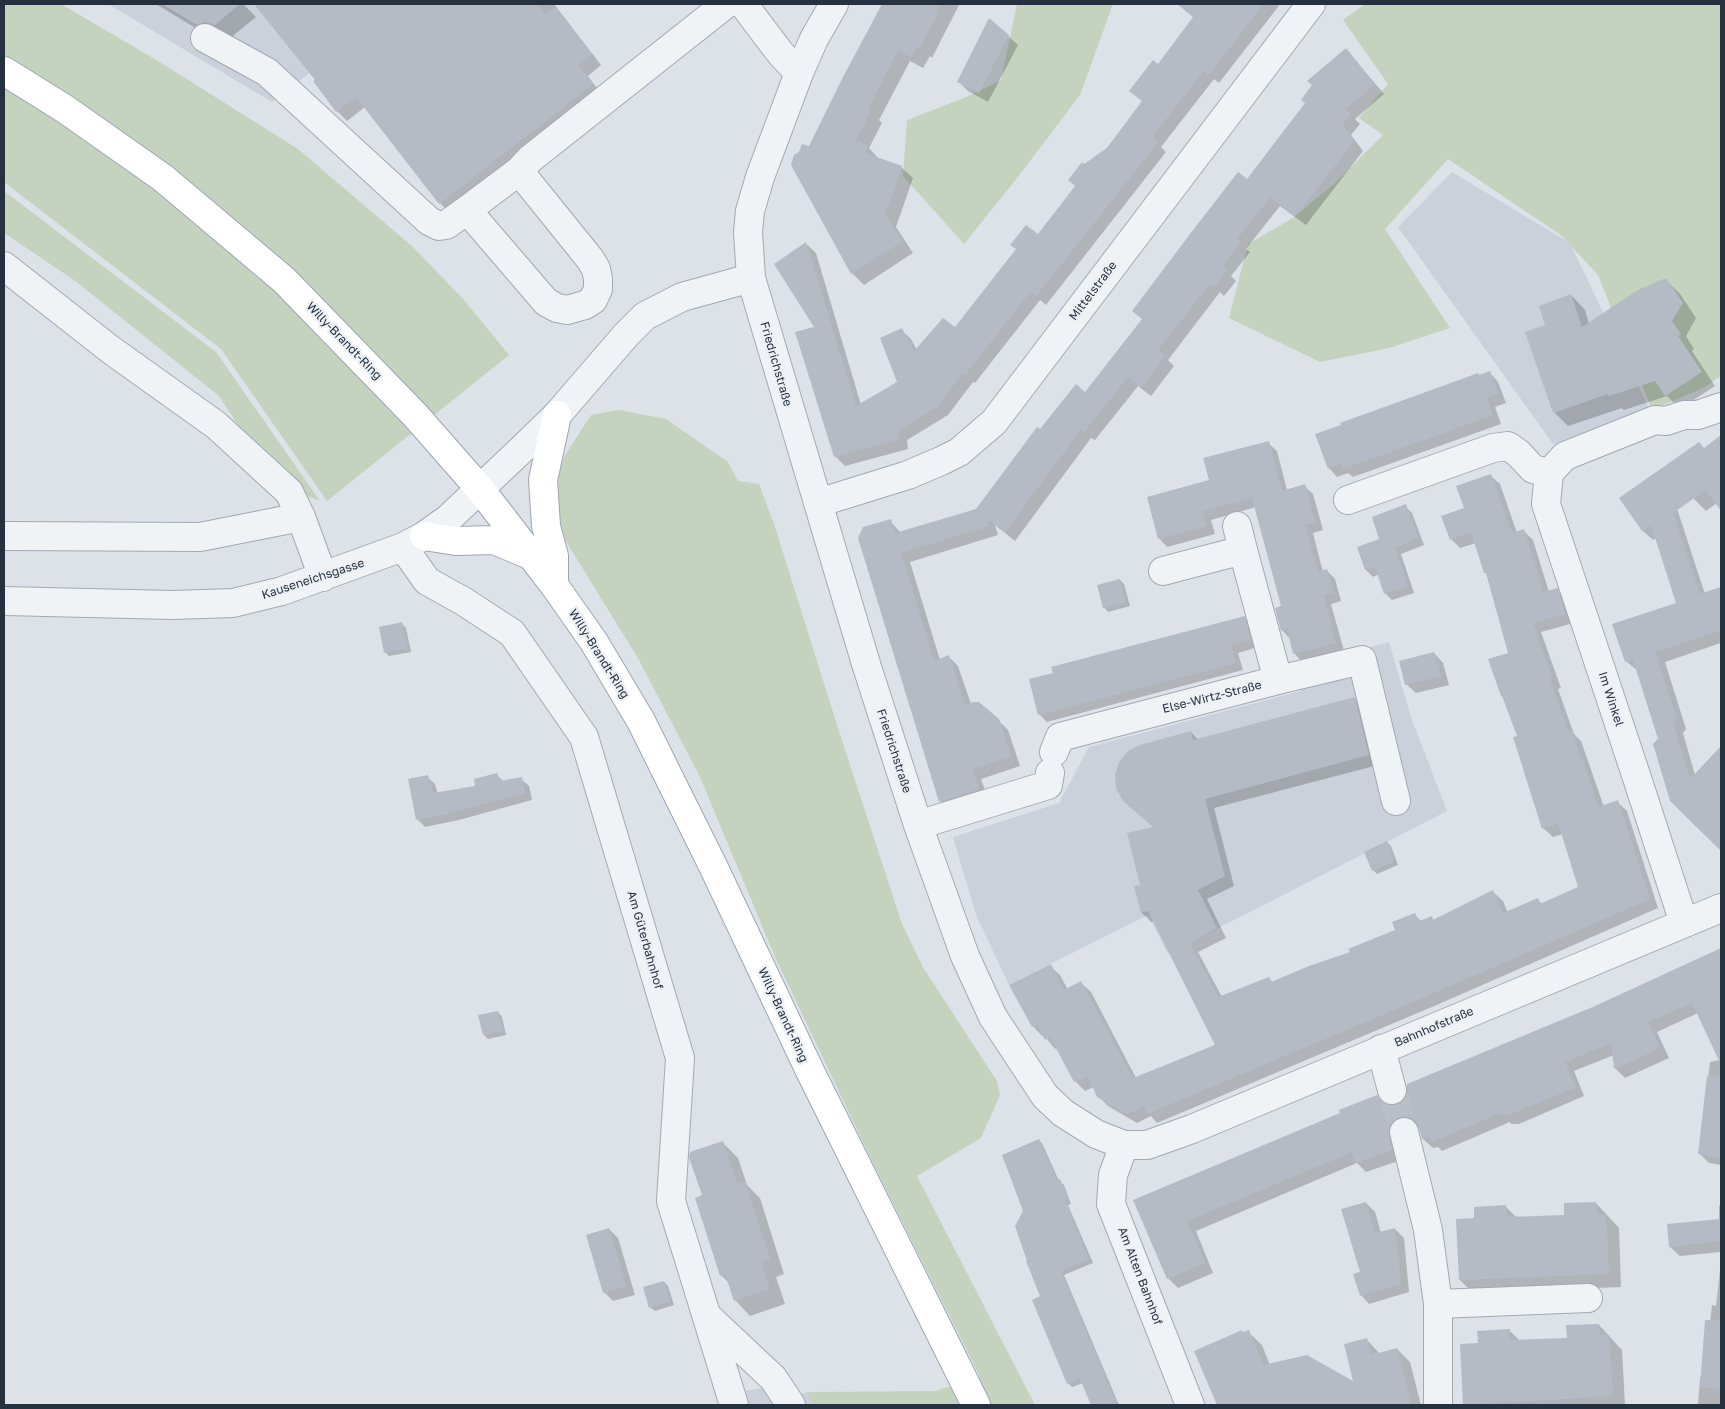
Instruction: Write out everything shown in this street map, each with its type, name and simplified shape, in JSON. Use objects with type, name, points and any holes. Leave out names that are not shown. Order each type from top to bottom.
[{"type":"main road","name":"Willy-Brandt-Ring","points":[[4,71],[65,109],[163,178],[284,280],[415,414],[480,489],[554,585],[594,642],[640,721],[713,866],[814,1080],[976,1405]]},
{"type":"main road","points":[[554,585],[554,556],[546,526],[543,480],[557,415]]},
{"type":"main road","points":[[414,541],[494,540],[530,555]]},
{"type":"street","points":[[204,38],[267,72],[429,221],[439,226],[446,225],[519,171],[530,159],[726,4]]},
{"type":"street","points":[[743,4],[781,54],[799,73]]},
{"type":"street","name":"Friedrichstraße","points":[[834,4],[814,40],[799,73],[760,177],[750,211],[748,232],[751,278],[864,658],[918,825],[965,956],[993,1017],[1045,1096],[1063,1113],[1096,1134],[1135,1145]]},
{"type":"street","name":"Mittelstraße","points":[[818,503],[908,476],[941,462],[959,452],[994,422],[1311,4]]},
{"type":"street","points":[[466,210],[546,302],[557,308],[567,310],[585,305],[593,300],[598,289],[596,269],[519,171]]},
{"type":"street","points":[[4,266],[111,350],[216,425],[289,492],[301,517],[323,577]]},
{"type":"street","points":[[480,489],[557,415],[626,335],[645,316],[682,297],[751,278]]},
{"type":"street","points":[[1348,500],[1493,448],[1508,446],[1518,453],[1533,469],[1549,473],[1565,456],[1655,420],[1666,421],[1684,415],[1698,415],[1721,407]]},
{"type":"street","name":"Im Winkel","points":[[1549,473],[1546,504],[1684,923]]},
{"type":"street","name":"Kauseneichsgasse","points":[[4,601],[172,604],[233,603],[282,591],[323,577],[414,541],[449,518],[480,489]]},
{"type":"street","points":[[4,536],[200,537],[301,517]]},
{"type":"street","name":"Else-Wirtz-Straße","points":[[918,825],[1048,785],[1052,763],[1060,738],[1278,680],[1240,538],[1164,571]]},
{"type":"street","name":"Am Güterbahnhof","points":[[414,541],[427,581],[463,601],[512,633],[584,737],[680,1058],[671,1202],[734,1405]]},
{"type":"street","points":[[1278,680],[1362,660],[1396,801]]},
{"type":"street","name":"Bahnhofstraße","points":[[1135,1145],[1192,1129],[1721,908]]},
{"type":"street","points":[[1381,1049],[1392,1090]]},
{"type":"street","points":[[1404,1132],[1428,1230],[1438,1304],[1438,1405]]},
{"type":"street","name":"Am Alten Bahnhof","points":[[1135,1145],[1113,1175],[1111,1204],[1190,1405]]},
{"type":"street","points":[[1438,1304],[1588,1298]]},
{"type":"street","points":[[708,1318],[773,1378],[791,1405]]},
{"type":"shaded area","points":[[108,4],[400,4],[272,102]]},
{"type":"shaded area","points":[[1452,172],[1570,243],[1650,410],[1553,444],[1398,227]]},
{"type":"shaded area","points":[[1389,642],[1412,720],[1447,811],[1168,954],[1148,915],[1009,985],[976,915],[953,837],[1059,803],[1089,747],[1301,691],[1295,667]]},
{"type":"shaded area","points":[[793,1385],[797,1395],[807,1392],[811,1405],[747,1405],[742,1391]]},
{"type":"green space","points":[[4,4],[61,4],[158,61],[298,149],[413,247],[464,300],[509,355],[327,501],[221,349],[4,182]]},
{"type":"green space","points":[[1017,4],[1113,4],[1080,95],[964,244],[903,176],[907,120],[964,98],[1001,80]]},
{"type":"green space","points":[[1365,4],[1721,4],[1721,376],[1703,388],[1652,410],[1598,275],[1562,236],[1448,159],[1385,229],[1450,328],[1389,348],[1320,362],[1229,318],[1248,244],[1293,218],[1335,183],[1383,135],[1359,118],[1388,84],[1343,20]]},
{"type":"green space","points":[[4,191],[216,352],[320,501],[308,496],[280,475],[245,436],[219,396],[74,280],[4,233]]},
{"type":"green space","points":[[619,410],[666,419],[728,462],[738,481],[759,484],[775,527],[902,924],[924,969],[997,1081],[1000,1095],[981,1138],[917,1176],[1035,1405],[811,1405],[807,1392],[935,1391],[980,1377],[872,1161],[775,957],[700,777],[639,660],[567,543],[560,527],[557,502],[559,471],[564,457],[591,415]]},
{"type":"building","points":[[162,4],[240,4],[215,25],[205,22],[197,25]]},
{"type":"building","points":[[254,4],[537,4],[545,15],[555,7],[592,54],[578,65],[593,84],[439,204],[356,97],[336,112],[313,81],[315,80]]},
{"type":"building","points":[[882,4],[940,4],[936,12],[938,13],[920,47],[918,46],[911,57],[898,50],[868,109],[871,111],[856,140],[868,146],[865,153],[902,166],[885,215],[903,241],[851,274],[791,165],[794,155],[799,152],[802,144],[809,146]]},
{"type":"building","points":[[1177,4],[1263,4],[1209,75],[1204,70],[1152,137],[1158,142],[1036,296],[1030,292],[965,375],[963,373],[938,406],[898,431],[899,439],[834,457],[795,332],[814,327],[774,264],[806,242],[856,406],[897,382],[880,338],[902,328],[914,351],[943,318],[955,327],[1016,249],[1010,245],[1026,225],[1038,234],[1075,186],[1068,180],[1082,162],[1084,164],[1107,148],[1142,101],[1129,91],[1153,60],[1158,64],[1193,17]]},
{"type":"building","points":[[989,18],[1009,35],[979,93],[957,82]]},
{"type":"building","points":[[1346,48],[1375,84],[1345,109],[1351,114],[1342,125],[1355,140],[1295,216],[1270,197],[1237,239],[1241,242],[1222,266],[1227,270],[1214,287],[1210,283],[1158,350],[1165,356],[1141,388],[1128,377],[1084,432],[1081,429],[1005,532],[986,518],[989,526],[901,553],[934,661],[949,655],[965,705],[979,702],[999,719],[1011,756],[972,769],[979,789],[939,802],[858,538],[863,527],[891,519],[895,533],[976,509],[1037,427],[1040,429],[1076,384],[1085,392],[1142,319],[1132,311],[1190,234],[1238,172],[1247,179],[1305,103],[1301,100],[1312,85],[1307,81]]},
{"type":"building","points":[[1666,278],[1683,303],[1672,321],[1681,334],[1678,336],[1702,372],[1665,396],[1655,381],[1609,396],[1608,394],[1553,413],[1525,332],[1545,325],[1539,306],[1571,294],[1582,327],[1638,290]]},
{"type":"building","points":[[1490,371],[1498,394],[1487,398],[1493,415],[1343,469],[1341,463],[1328,469],[1315,434],[1341,425],[1340,423],[1478,373],[1479,375]]},
{"type":"building","points":[[1721,435],[1721,511],[1706,490],[1673,513],[1700,594],[1721,587],[1721,630],[1655,652],[1677,719],[1673,723],[1690,779],[1721,746],[1721,851],[1670,801],[1653,744],[1658,739],[1633,660],[1625,662],[1612,624],[1676,603],[1651,525],[1642,531],[1619,498],[1699,442],[1704,448]]},
{"type":"building","points":[[1269,441],[1282,491],[1305,484],[1315,522],[1305,525],[1311,548],[1318,572],[1327,569],[1334,592],[1324,595],[1336,643],[1293,654],[1287,629],[1281,631],[1275,608],[1281,606],[1252,498],[1203,511],[1207,526],[1158,539],[1147,497],[1209,480],[1203,458]]},
{"type":"building","points":[[1491,474],[1512,533],[1524,529],[1543,592],[1558,588],[1565,614],[1533,623],[1568,731],[1572,730],[1598,807],[1618,800],[1650,899],[1147,1114],[1144,1106],[1127,1114],[1097,1097],[1088,1076],[1074,1082],[1050,1037],[1045,1040],[1037,1025],[1032,1027],[1009,985],[1051,964],[1064,990],[1081,981],[1133,1078],[1215,1045],[1148,911],[1141,913],[1134,886],[1140,885],[1127,833],[1153,827],[1123,801],[1116,788],[1115,775],[1119,762],[1128,751],[1140,745],[1191,731],[1193,740],[1355,697],[1369,755],[1205,799],[1225,876],[1198,890],[1217,928],[1190,943],[1218,997],[1269,977],[1271,982],[1350,952],[1348,949],[1395,930],[1392,922],[1415,913],[1419,921],[1432,916],[1433,920],[1493,890],[1503,913],[1538,898],[1540,904],[1578,887],[1558,823],[1542,829],[1513,737],[1517,736],[1488,659],[1508,653],[1486,573],[1484,573],[1471,532],[1450,540],[1441,516],[1464,508],[1456,486]]},
{"type":"building","points":[[1406,504],[1418,538],[1395,547],[1408,586],[1384,594],[1375,567],[1365,570],[1357,547],[1379,539],[1372,517]]},
{"type":"building","points":[[1120,579],[1126,602],[1103,608],[1097,585]]},
{"type":"building","points":[[1245,616],[1251,640],[1231,645],[1236,663],[1038,715],[1029,679],[1053,673],[1051,667]]},
{"type":"building","points":[[402,622],[408,648],[384,653],[379,627]]},
{"type":"building","points":[[1434,652],[1441,676],[1405,685],[1399,661]]},
{"type":"building","points":[[497,773],[500,781],[522,777],[525,793],[416,820],[408,779],[428,775],[433,793],[475,786],[474,779]]},
{"type":"building","points":[[1387,841],[1394,861],[1372,871],[1364,852]]},
{"type":"building","points":[[1721,948],[1721,1065],[1692,1003],[1648,1022],[1660,1048],[1614,1069],[1611,1043],[1565,1062],[1576,1087],[1509,1115],[1500,1115],[1500,1113],[1432,1142],[1429,1137],[1422,1139],[1415,1121],[1408,1117],[1400,1117],[1393,1121],[1389,1128],[1392,1150],[1355,1163],[1352,1152],[1187,1221],[1205,1263],[1167,1279],[1133,1200],[1340,1113],[1339,1110],[1377,1095],[1381,1101],[1388,1105],[1396,1105],[1403,1101],[1407,1094],[1407,1084],[1595,1006]]},
{"type":"building","points":[[498,1011],[503,1031],[483,1035],[478,1015]]},
{"type":"building","points":[[1707,1076],[1721,1077],[1721,1158],[1698,1154]]},
{"type":"building","points":[[1039,1139],[1057,1180],[1060,1179],[1068,1199],[1065,1200],[1089,1259],[1061,1271],[1117,1405],[1091,1405],[1080,1379],[1067,1384],[1032,1300],[1040,1296],[1015,1226],[1023,1211],[1002,1155]]},
{"type":"building","points":[[723,1141],[737,1184],[745,1181],[770,1259],[761,1262],[770,1289],[734,1301],[725,1274],[720,1276],[695,1198],[702,1195],[689,1158],[690,1152]]},
{"type":"building","points":[[1366,1202],[1375,1233],[1395,1228],[1401,1284],[1360,1296],[1353,1274],[1360,1272],[1341,1209]]},
{"type":"building","points":[[1596,1202],[1597,1214],[1606,1214],[1609,1274],[1459,1280],[1456,1219],[1474,1218],[1474,1207],[1506,1205],[1507,1217],[1564,1215],[1564,1203]]},
{"type":"building","points":[[1721,1219],[1721,1241],[1669,1247],[1667,1224]]},
{"type":"building","points":[[609,1228],[626,1286],[603,1293],[586,1235]]},
{"type":"building","points":[[664,1281],[670,1301],[649,1308],[643,1287]]},
{"type":"building","points":[[1705,1320],[1721,1320],[1721,1389],[1700,1387]]},
{"type":"building","points":[[1599,1324],[1600,1335],[1609,1335],[1613,1396],[1463,1405],[1460,1344],[1478,1343],[1477,1331],[1510,1329],[1510,1340],[1567,1338],[1566,1325]]},
{"type":"building","points":[[1242,1330],[1243,1332],[1249,1330],[1263,1365],[1307,1355],[1353,1381],[1344,1344],[1367,1338],[1371,1355],[1397,1348],[1411,1405],[1217,1405],[1194,1351]]},
{"type":"tunnel","points":[[1392,1090],[1404,1132]]}]
